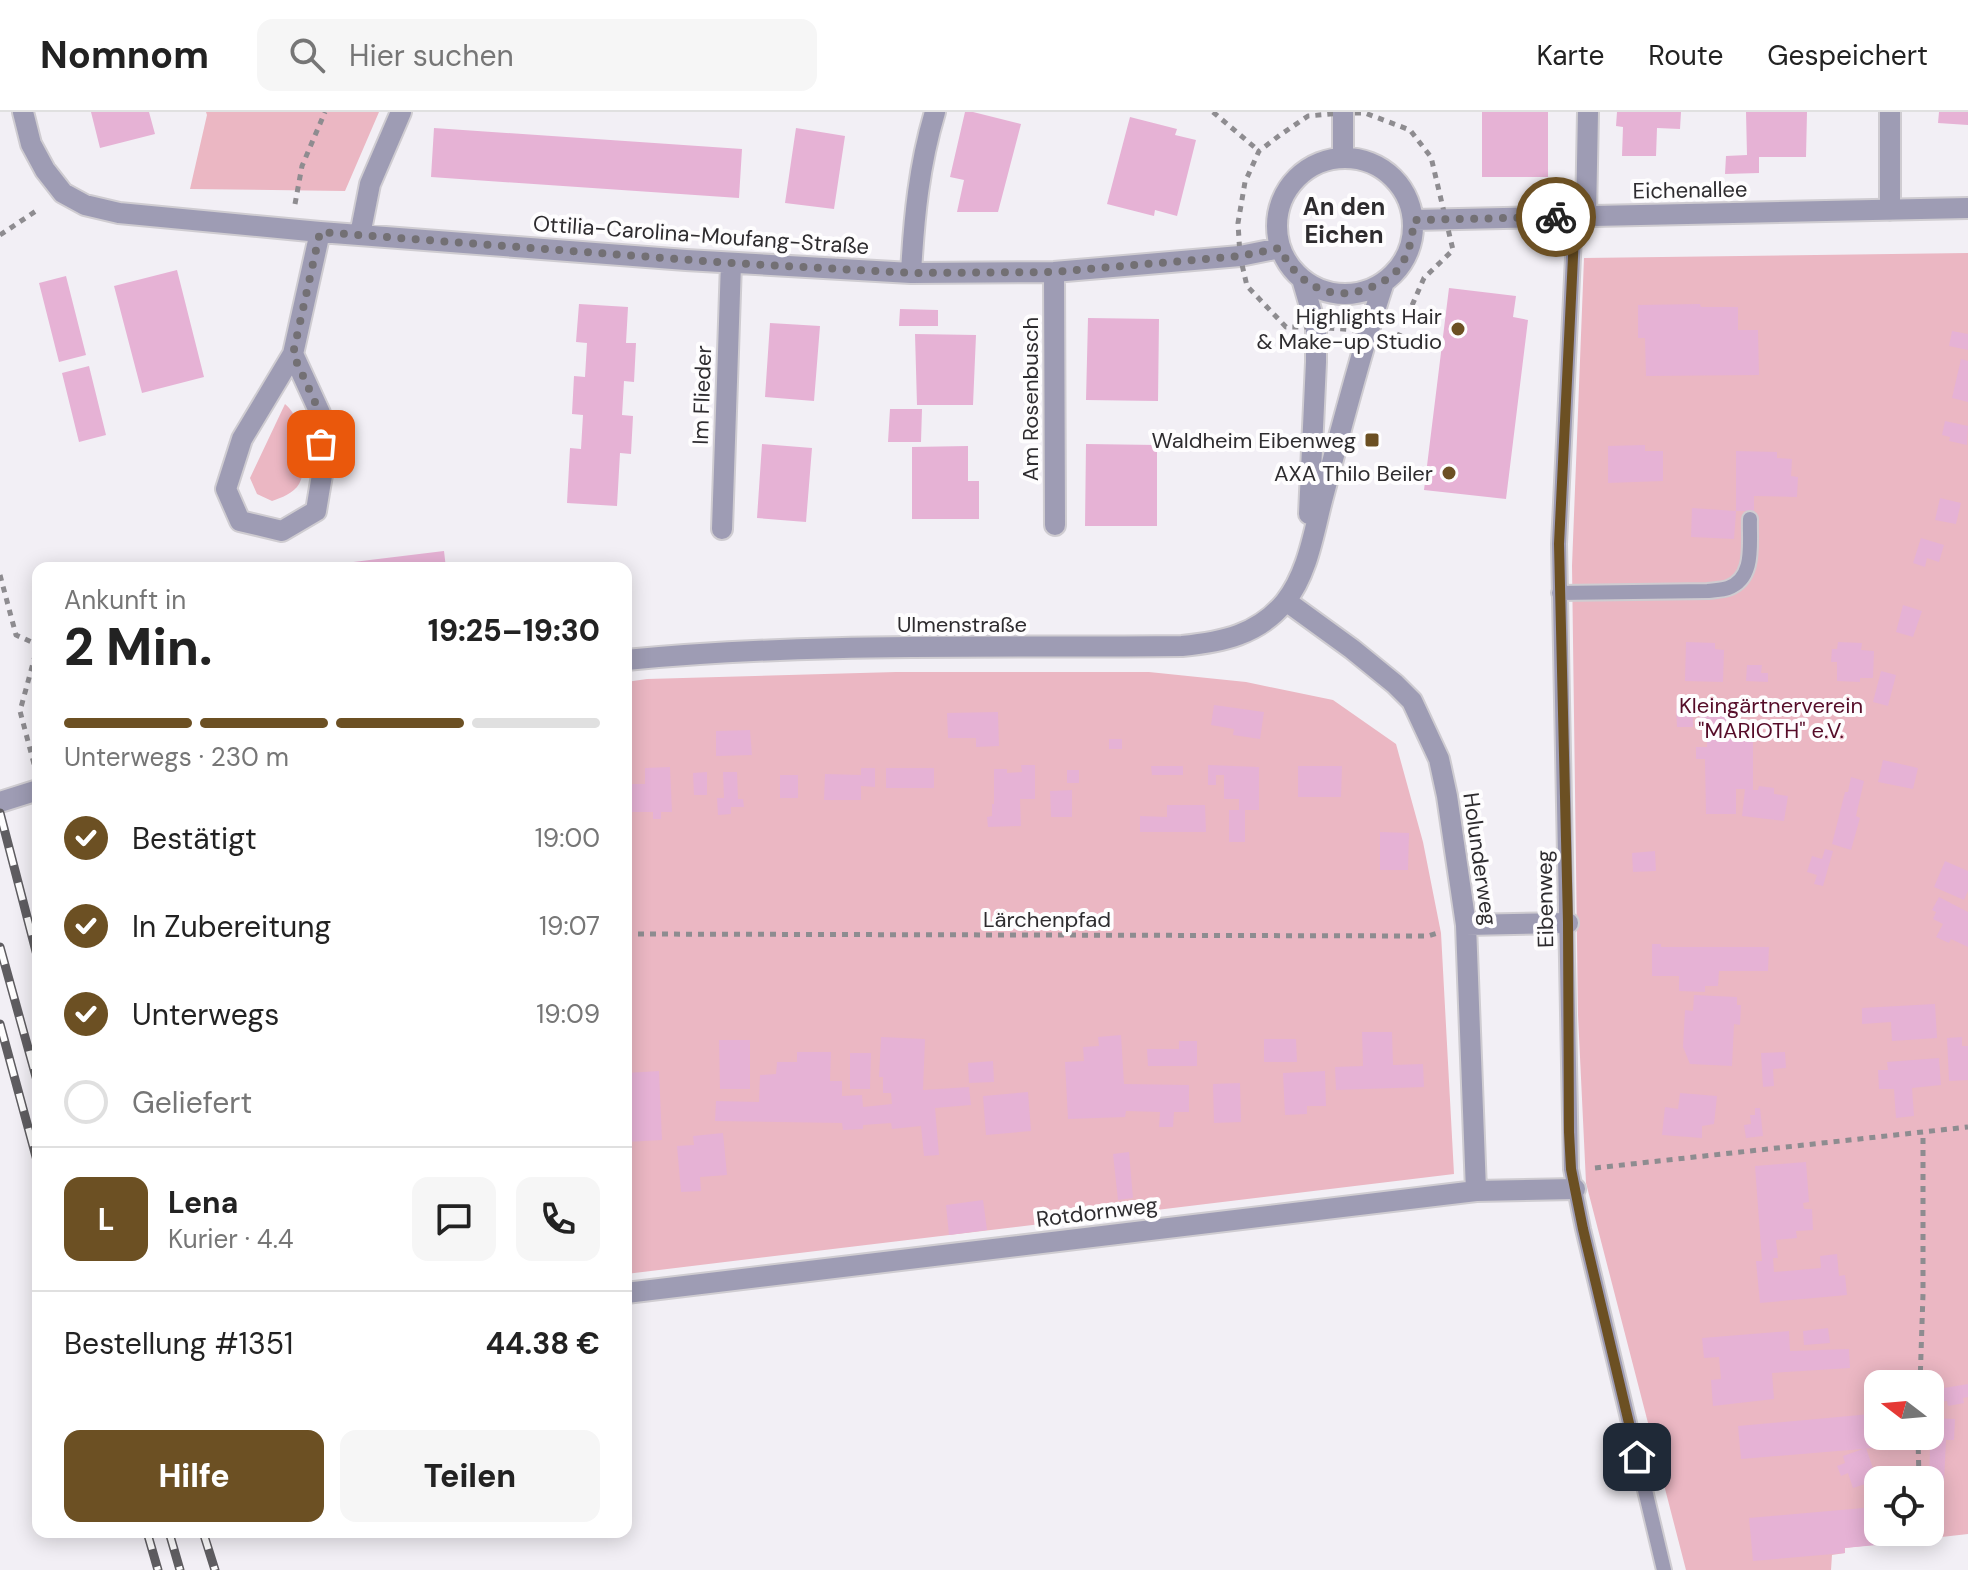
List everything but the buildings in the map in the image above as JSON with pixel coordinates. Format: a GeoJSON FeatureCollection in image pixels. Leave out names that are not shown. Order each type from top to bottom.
{"type":"FeatureCollection","features":[{"type":"Feature","properties":{"kind":"street"},"geometry":{"type":"LineString","coordinates":[[23,112],[31,144],[45,170],[63,193]]}},
{"type":"Feature","properties":{"kind":"street"},"geometry":{"type":"LineString","coordinates":[[360,235],[370,184],[401,112]]}},
{"type":"Feature","properties":{"kind":"street"},"geometry":{"type":"LineString","coordinates":[[911,273],[921,168],[935,112]]}},
{"type":"Feature","properties":{"kind":"street"},"geometry":{"type":"LineString","coordinates":[[1343,112],[1343,157]]}},
{"type":"Feature","properties":{"kind":"street"},"geometry":{"type":"LineString","coordinates":[[1580,216],[1588,112]]}},
{"type":"Feature","properties":{"kind":"street"},"geometry":{"type":"LineString","coordinates":[[1890,112],[1890,210]]}},
{"type":"Feature","properties":{"kind":"street"},"geometry":{"type":"LineString","coordinates":[[1343,157],[1358,158],[1391,174],[1406,193],[1414,220],[1411,246],[1398,269],[1384,282],[1360,293],[1340,294],[1322,290],[1302,279],[1286,261],[1280,248],[1277,218],[1284,194],[1298,175],[1318,163],[1343,157]]}},
{"type":"Feature","properties":{"kind":"street","name":"Ottilia-Carolina-Moufang-Straße"},"geometry":{"type":"LineString","coordinates":[[63,193],[85,205],[119,213],[320,232],[731,263],[911,273],[1054,272],[1240,256],[1280,248]]}},
{"type":"Feature","properties":{"kind":"street","name":"Eichenallee"},"geometry":{"type":"LineString","coordinates":[[1414,220],[1968,208]]}},
{"type":"Feature","properties":{"kind":"street"},"geometry":{"type":"LineString","coordinates":[[293,354],[320,413],[322,475],[316,511],[282,531],[240,521],[226,489],[242,439],[293,354],[320,232]]}},
{"type":"Feature","properties":{"kind":"street","name":"Im Flieder"},"geometry":{"type":"LineString","coordinates":[[722,529],[731,263]]}},
{"type":"Feature","properties":{"kind":"street","name":"Am Rosenbusch"},"geometry":{"type":"LineString","coordinates":[[1054,272],[1055,525]]}},
{"type":"Feature","properties":{"kind":"street"},"geometry":{"type":"LineString","coordinates":[[1302,279],[1316,327],[1304,570]]}},
{"type":"Feature","properties":{"kind":"street"},"geometry":{"type":"LineString","coordinates":[[1286,601],[1304,570],[1384,282]]}},
{"type":"Feature","properties":{"kind":"street","name":"Ulmenstraße"},"geometry":{"type":"LineString","coordinates":[[632,660],[796,649],[1182,646],[1214,643],[1243,634],[1268,618],[1286,601]]}},
{"type":"Feature","properties":{"kind":"street","name":"Holunderweg"},"geometry":{"type":"LineString","coordinates":[[1286,601],[1352,649],[1412,701],[1439,759],[1466,925],[1476,1191]]}},
{"type":"Feature","properties":{"kind":"street"},"geometry":{"type":"LineString","coordinates":[[0,802],[32,792]]}},
{"type":"Feature","properties":{"kind":"street"},"geometry":{"type":"LineString","coordinates":[[1466,925],[1568,923]]}},
{"type":"Feature","properties":{"kind":"street","name":"Rotdornweg"},"geometry":{"type":"LineString","coordinates":[[632,1292],[1573,1179]]}},
{"type":"Feature","properties":{"kind":"lane","name":"Eibenweg"},"geometry":{"type":"LineString","coordinates":[[1580,216],[1561,494],[1559,593],[1568,923],[1569,1132],[1573,1179],[1664,1570]]}},
{"type":"Feature","properties":{"kind":"lane"},"geometry":{"type":"LineString","coordinates":[[1559,593],[1708,591],[1727,588],[1738,582],[1749,564],[1750,519]]}},
{"type":"Feature","properties":{"kind":"path"},"geometry":{"type":"LineString","coordinates":[[289,229],[302,166],[325,112]]}},
{"type":"Feature","properties":{"kind":"path"},"geometry":{"type":"LineString","coordinates":[[1213,112],[1259,151]]}},
{"type":"Feature","properties":{"kind":"path"},"geometry":{"type":"LineString","coordinates":[[1343,112],[1365,113],[1410,130],[1431,157],[1447,219],[1453,250],[1424,278],[1397,340],[1368,331],[1286,327],[1247,286],[1240,256],[1238,223],[1245,182],[1259,151],[1308,116],[1343,112]]}},
{"type":"Feature","properties":{"kind":"path"},"geometry":{"type":"LineString","coordinates":[[0,235],[63,193]]}},
{"type":"Feature","properties":{"kind":"path"},"geometry":{"type":"LineString","coordinates":[[0,575],[16,635],[32,642]]}},
{"type":"Feature","properties":{"kind":"path"},"geometry":{"type":"LineString","coordinates":[[32,667],[20,711],[32,757]]}},
{"type":"Feature","properties":{"kind":"path","name":"Lärchenpfad"},"geometry":{"type":"LineString","coordinates":[[632,934],[1428,936],[1466,925]]}},
{"type":"Feature","properties":{"kind":"path"},"geometry":{"type":"LineString","coordinates":[[1573,1179],[1593,1169],[1968,1127]]}},
{"type":"Feature","properties":{"kind":"path"},"geometry":{"type":"LineString","coordinates":[[1920,1370],[1923,1132]]}},
{"type":"Feature","properties":{"kind":"green space"},"geometry":{"type":"Polygon","coordinates":[[[206,112],[379,112],[345,191],[190,189],[206,112]]]}},
{"type":"Feature","properties":{"kind":"green space","name":"Kleingärtnerverein \"MARIOTH\" e.V."},"geometry":{"type":"Polygon","coordinates":[[[1968,253],[1968,1534],[1944,1537],[1944,1466],[1864,1466],[1864,1546],[1845,1548],[1845,1553],[1832,1555],[1831,1570],[1686,1570],[1586,1183],[1578,1015],[1572,566],[1584,258],[1968,253]]]}},
{"type":"Feature","properties":{"kind":"green space"},"geometry":{"type":"Polygon","coordinates":[[[285,404],[300,430],[304,465],[297,487],[272,501],[257,494],[250,478],[285,404]]]}},
{"type":"Feature","properties":{"kind":"green space"},"geometry":{"type":"Polygon","coordinates":[[[896,672],[1149,672],[1246,682],[1333,700],[1396,744],[1423,842],[1441,933],[1454,1174],[632,1273],[632,681],[896,672]]]}},
{"type":"Feature","properties":{"kind":"railway"},"geometry":{"type":"LineString","coordinates":[[0,813],[32,936]]}},
{"type":"Feature","properties":{"kind":"railway"},"geometry":{"type":"LineString","coordinates":[[0,947],[32,1062]]}},
{"type":"Feature","properties":{"kind":"railway"},"geometry":{"type":"LineString","coordinates":[[0,1024],[32,1142]]}},
{"type":"Feature","properties":{"kind":"railway"},"geometry":{"type":"LineString","coordinates":[[149,1538],[158,1570]]}},
{"type":"Feature","properties":{"kind":"railway"},"geometry":{"type":"LineString","coordinates":[[171,1538],[180,1570]]}},
{"type":"Feature","properties":{"kind":"railway"},"geometry":{"type":"LineString","coordinates":[[205,1538],[215,1570]]}},
{"type":"Feature","properties":{"kind":"way so far"},"geometry":{"type":"LineString","coordinates":[[321,444],[320,413],[293,354],[320,232],[731,263],[911,273],[1054,272],[1240,256],[1280,248],[1286,261],[1302,279],[1322,290],[1340,294],[1360,293],[1384,282],[1398,269],[1411,246],[1414,220],[1556,217]]}},
{"type":"Feature","properties":{"kind":"place","name":"Highlights Hair & Make-up Studio"},"geometry":{"type":"Point","coordinates":[1458,329]}},
{"type":"Feature","properties":{"kind":"place","name":"Waldheim Eibenweg"},"geometry":{"type":"Point","coordinates":[1372,440]}},
{"type":"Feature","properties":{"kind":"place","name":"AXA Thilo Beiler"},"geometry":{"type":"Point","coordinates":[1449,473]}},
{"type":"Feature","properties":{"kind":"district","name":"An den Eichen"},"geometry":{"type":"Point","coordinates":[1344,220]}},
{"type":"Feature","properties":{"kind":"route"},"geometry":{"type":"LineString","coordinates":[[1556,217],[1575,216],[1559,544],[1571,1169],[1637,1457]]}}]}
